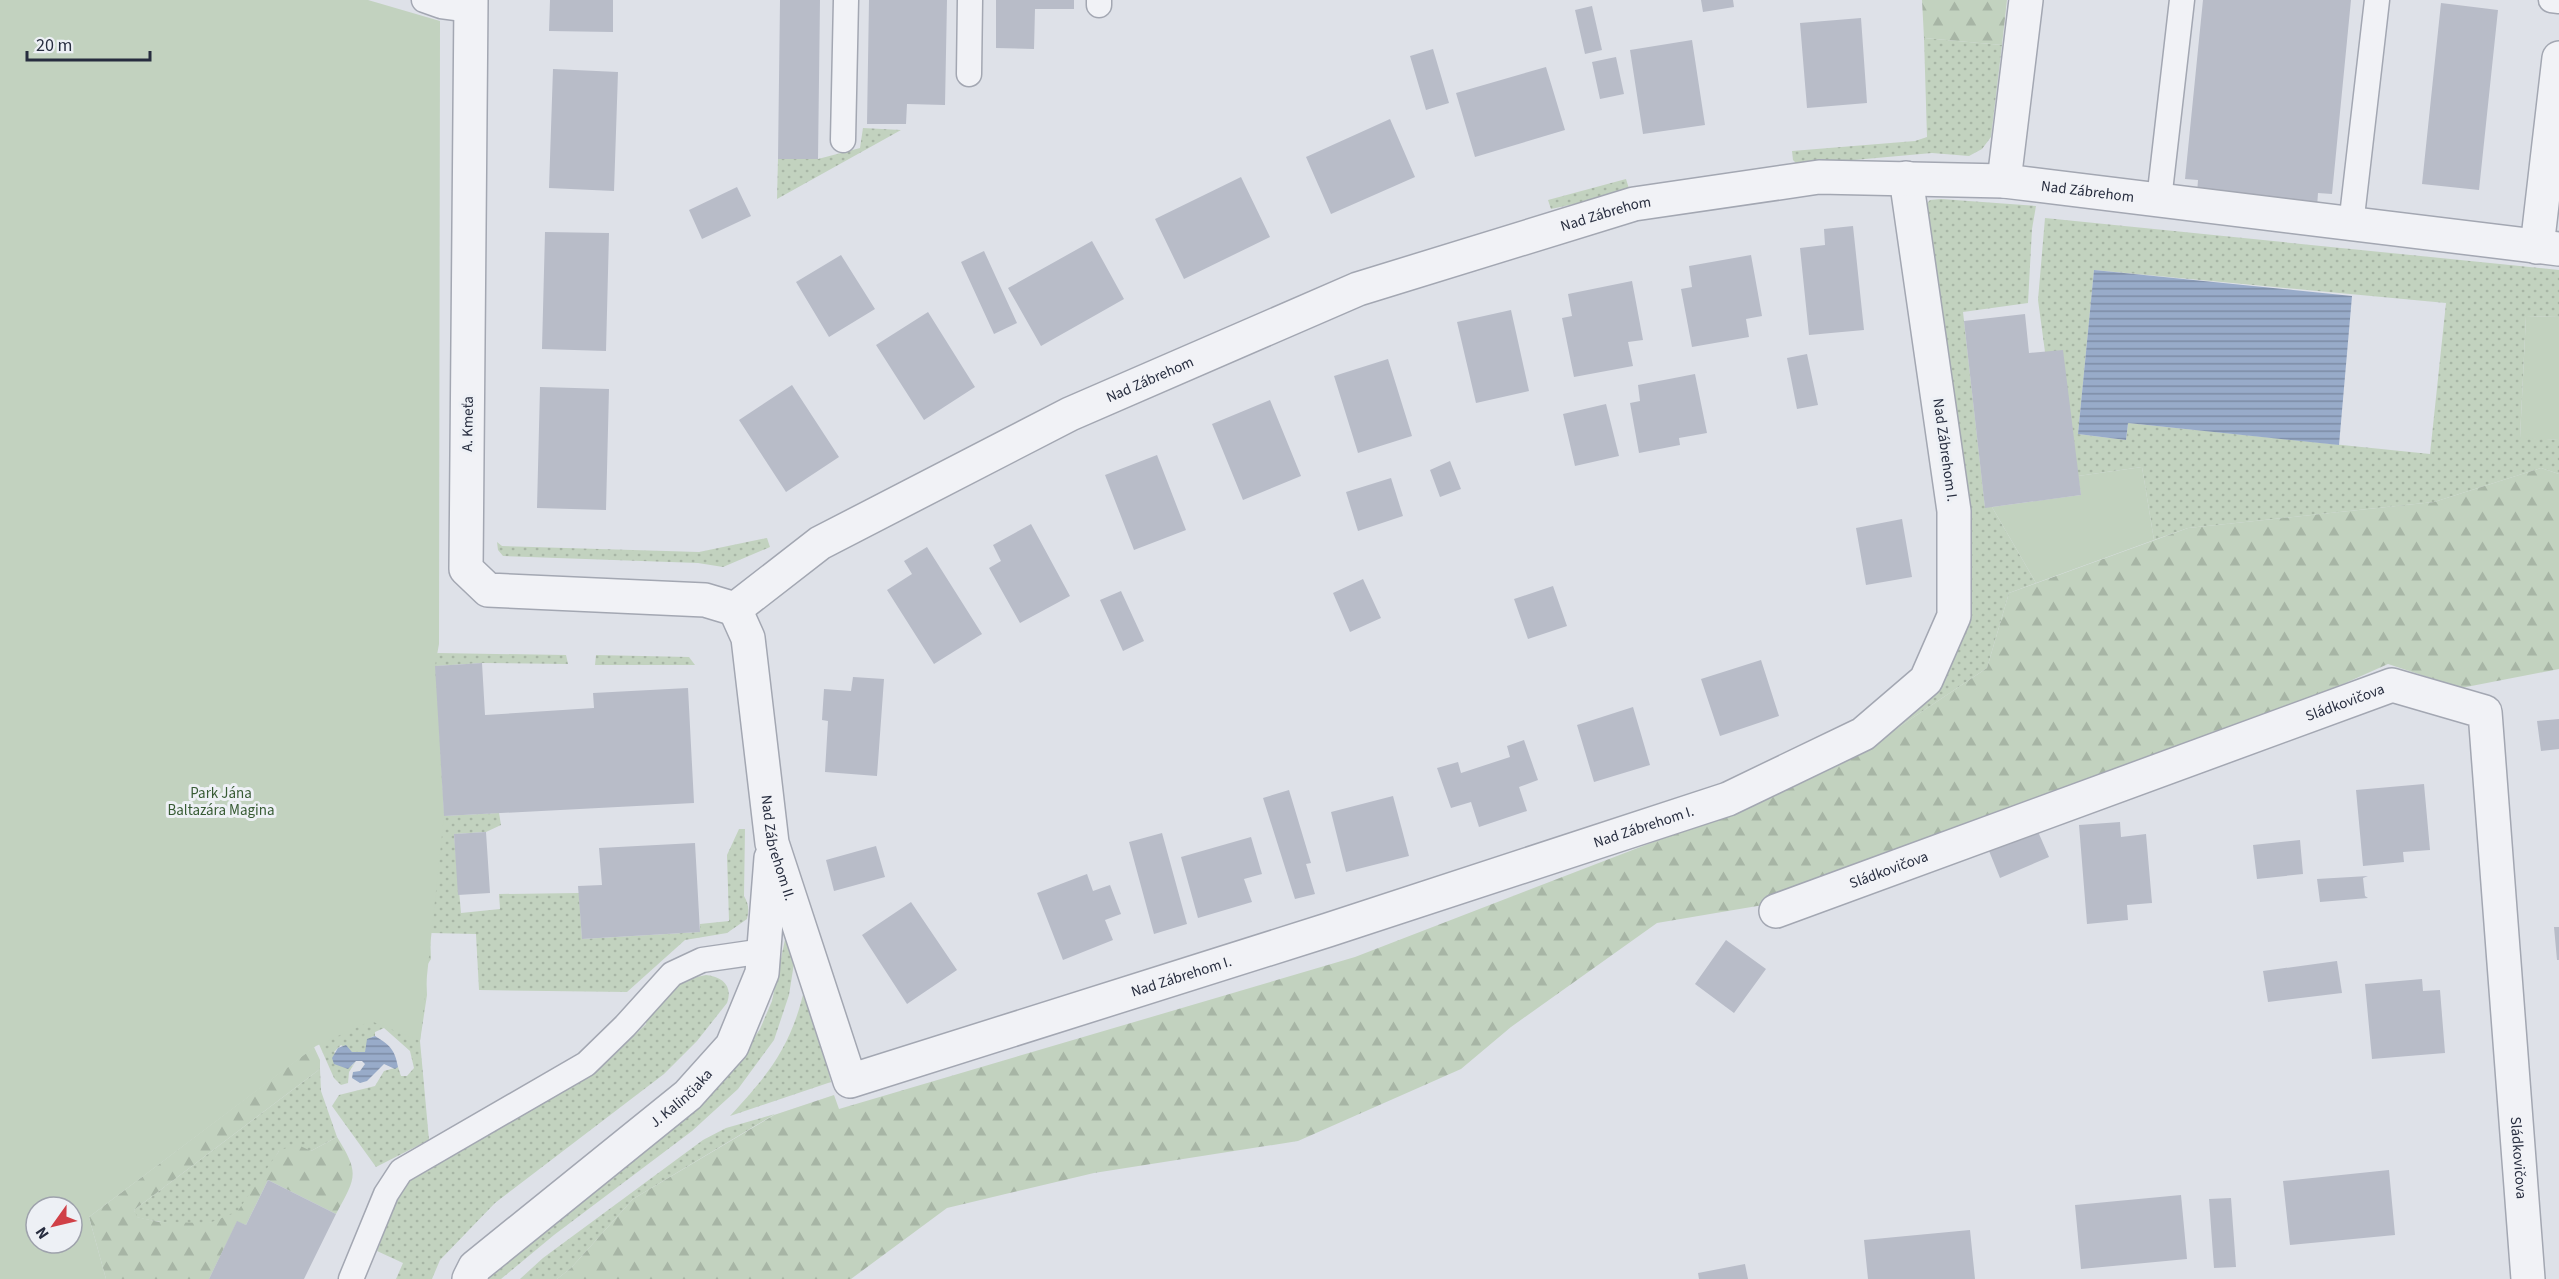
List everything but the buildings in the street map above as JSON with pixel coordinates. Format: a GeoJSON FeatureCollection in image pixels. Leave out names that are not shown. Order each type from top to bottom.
{"type":"FeatureCollection","features":[{"type":"Feature","properties":{"kind":"street"},"geometry":{"type":"LineString","coordinates":[[2004,181],[2026,0]]}},
{"type":"Feature","properties":{"kind":"street","name":"A. Kmeťa"},"geometry":{"type":"LineString","coordinates":[[471,5],[466,569],[488,590],[705,600],[735,609]]}},
{"type":"Feature","properties":{"kind":"street"},"geometry":{"type":"LineString","coordinates":[[2548,248],[2559,58]]}},
{"type":"Feature","properties":{"kind":"street","name":"Nad Zábrehom"},"geometry":{"type":"LineString","coordinates":[[735,609],[820,543],[1070,414],[1358,289],[1634,204],[1819,177],[2004,181],[2548,248]]}},
{"type":"Feature","properties":{"kind":"street","name":"Nad Zábrehom I."},"geometry":{"type":"LineString","coordinates":[[850,1081],[1328,930],[1728,799],[1863,734],[1872,727],[1926,680],[1954,616],[1954,511],[1906,178]]}},
{"type":"Feature","properties":{"kind":"street","name":"Nad Zábrehom II."},"geometry":{"type":"LineString","coordinates":[[735,609],[748,638],[772,843],[850,1081]]}},
{"type":"Feature","properties":{"kind":"street","name":"Sládkovičova"},"geometry":{"type":"LineString","coordinates":[[1776,911],[2391,685],[2485,712],[2528,1279]]}},
{"type":"Feature","properties":{"kind":"street","name":"J. Kalinčiaka"},"geometry":{"type":"LineString","coordinates":[[469,1279],[475,1267],[688,1095],[732,1046],[762,973],[772,843]]}},
{"type":"Feature","properties":{"kind":"lane"},"geometry":{"type":"LineString","coordinates":[[424,0],[441,6],[471,5]]}},
{"type":"Feature","properties":{"kind":"lane"},"geometry":{"type":"LineString","coordinates":[[843,140],[846,0]]}},
{"type":"Feature","properties":{"kind":"lane"},"geometry":{"type":"LineString","coordinates":[[969,74],[970,0]]}},
{"type":"Feature","properties":{"kind":"lane"},"geometry":{"type":"LineString","coordinates":[[2159,200],[2182,0]]}},
{"type":"Feature","properties":{"kind":"lane"},"geometry":{"type":"LineString","coordinates":[[2351,225],[2377,0]]}},
{"type":"Feature","properties":{"kind":"lane"},"geometry":{"type":"LineString","coordinates":[[2551,0],[2559,1]]}},
{"type":"Feature","properties":{"kind":"lane"},"geometry":{"type":"LineString","coordinates":[[351,1279],[386,1194],[401,1171],[586,1064],[626,1026],[672,974],[702,960],[744,952],[764,951]]}},
{"type":"Feature","properties":{"kind":"green space","name":"Park Jána Baltazára Magina"},"geometry":{"type":"Polygon","coordinates":[[[0,0],[368,0],[440,21],[439,644],[435,666],[444,816],[420,1041],[371,1021],[316,1046],[89,1217],[106,1279],[0,1279],[0,0]]]}},
{"type":"Feature","properties":{"kind":"green space"},"geometry":{"type":"Polygon","coordinates":[[[1922,0],[2007,0],[2002,45],[1924,38],[1922,0]]]}},
{"type":"Feature","properties":{"kind":"green space"},"geometry":{"type":"Polygon","coordinates":[[[1924,38],[2002,45],[1991,137],[1982,149],[1969,156],[1932,153],[1798,165],[1793,160],[1792,151],[1915,141],[1927,137],[1924,38]]]}},
{"type":"Feature","properties":{"kind":"green space"},"geometry":{"type":"Polygon","coordinates":[[[863,128],[901,130],[777,199],[778,159],[818,159],[860,148],[863,128]]]}},
{"type":"Feature","properties":{"kind":"green space"},"geometry":{"type":"Polygon","coordinates":[[[1626,179],[1630,192],[1551,209],[1548,200],[1626,179]]]}},
{"type":"Feature","properties":{"kind":"green space"},"geometry":{"type":"Polygon","coordinates":[[[1930,200],[2036,206],[2032,229],[2028,303],[1963,312],[1985,507],[1992,507],[2036,583],[2009,593],[1987,668],[1896,729],[1839,760],[1961,622],[1971,571],[1966,504],[1922,209],[1930,200]]]}},
{"type":"Feature","properties":{"kind":"green space"},"geometry":{"type":"Polygon","coordinates":[[[2045,218],[2559,270],[2559,317],[2526,316],[2520,437],[2559,440],[2559,474],[2541,468],[2434,502],[2188,528],[2154,540],[2142,467],[2078,476],[2045,352],[2038,300],[2045,218]],[[2094,270],[2078,434],[2126,440],[2128,423],[2430,454],[2446,303],[2094,270]]]}},
{"type":"Feature","properties":{"kind":"green space"},"geometry":{"type":"Polygon","coordinates":[[[2526,316],[2559,317],[2559,440],[2520,438],[2526,316]]]}},
{"type":"Feature","properties":{"kind":"green space"},"geometry":{"type":"Polygon","coordinates":[[[2142,467],[2154,540],[2036,583],[1992,507],[2081,495],[2078,476],[2142,467]]]}},
{"type":"Feature","properties":{"kind":"green space"},"geometry":{"type":"Polygon","coordinates":[[[2541,468],[2559,474],[2559,669],[2461,688],[2388,664],[2170,761],[1769,904],[1657,923],[1511,1027],[1461,1069],[1298,1141],[1094,1173],[947,1208],[851,1279],[557,1279],[571,1268],[633,1199],[774,1115],[834,1095],[839,1109],[1355,957],[1783,792],[1896,729],[1987,668],[2009,593],[2188,528],[2434,502],[2541,468]]]}},
{"type":"Feature","properties":{"kind":"green space"},"geometry":{"type":"Polygon","coordinates":[[[767,538],[770,547],[723,567],[698,563],[503,556],[498,550],[497,542],[502,546],[699,552],[767,538]]]}},
{"type":"Feature","properties":{"kind":"green space"},"geometry":{"type":"Polygon","coordinates":[[[438,653],[566,655],[568,664],[482,663],[436,666],[444,816],[499,813],[501,825],[486,832],[454,834],[461,913],[500,909],[499,894],[579,893],[582,939],[700,932],[700,924],[729,921],[727,855],[739,829],[745,829],[744,896],[748,912],[747,919],[727,933],[685,940],[627,992],[479,990],[476,934],[430,933],[431,959],[426,967],[427,995],[420,1041],[429,1140],[376,1167],[332,1106],[339,1095],[375,1086],[384,1071],[398,1067],[401,1076],[407,1076],[414,1068],[410,1051],[384,1028],[375,1032],[375,1036],[371,1037],[365,1052],[352,1052],[341,1045],[334,1052],[352,1066],[356,1061],[349,1072],[348,1083],[341,1085],[334,1078],[314,1033],[385,668],[438,653]]]}},
{"type":"Feature","properties":{"kind":"green space"},"geometry":{"type":"Polygon","coordinates":[[[596,655],[689,657],[695,665],[595,665],[596,655]]]}},
{"type":"Feature","properties":{"kind":"green space"},"geometry":{"type":"Polygon","coordinates":[[[787,930],[795,957],[789,995],[774,1040],[738,1089],[692,1131],[554,1235],[501,1279],[486,1279],[699,1106],[730,1073],[760,1029],[772,1001],[787,930]]]}},
{"type":"Feature","properties":{"kind":"green space"},"geometry":{"type":"Polygon","coordinates":[[[706,975],[725,983],[729,992],[727,1003],[697,1041],[664,1074],[495,1203],[440,1260],[432,1279],[396,1279],[403,1263],[377,1251],[404,1181],[600,1068],[646,1024],[646,1013],[660,1000],[688,980],[706,975]]]}},
{"type":"Feature","properties":{"kind":"green space"},"geometry":{"type":"Polygon","coordinates":[[[806,982],[831,1082],[730,1116],[758,1085],[779,1055],[795,1022],[806,982]]]}},
{"type":"Feature","properties":{"kind":"green space"},"geometry":{"type":"Polygon","coordinates":[[[314,1047],[320,1060],[320,1069],[134,1210],[137,1217],[159,1222],[209,1223],[237,1212],[279,1151],[296,1144],[311,1151],[337,1137],[349,1159],[353,1176],[348,1192],[336,1214],[268,1180],[246,1225],[237,1222],[209,1279],[106,1279],[89,1217],[314,1047]]]}},
{"type":"Feature","properties":{"kind":"green space"},"geometry":{"type":"Polygon","coordinates":[[[320,1069],[321,1091],[337,1137],[311,1151],[279,1151],[248,1202],[237,1213],[226,1219],[201,1224],[174,1224],[136,1217],[134,1210],[320,1069]]]}},
{"type":"Feature","properties":{"kind":"green space"},"geometry":{"type":"Polygon","coordinates":[[[775,1114],[633,1199],[571,1268],[557,1279],[520,1279],[543,1258],[703,1140],[726,1128],[775,1114]]]}},
{"type":"Feature","properties":{"kind":"water"},"geometry":{"type":"Polygon","coordinates":[[[2094,270],[2352,296],[2339,445],[2128,423],[2126,440],[2078,434],[2094,270]]]}},
{"type":"Feature","properties":{"kind":"water"},"geometry":{"type":"Polygon","coordinates":[[[375,1036],[391,1048],[398,1067],[395,1069],[384,1064],[367,1081],[360,1083],[352,1078],[353,1072],[360,1071],[365,1064],[362,1061],[356,1061],[348,1069],[334,1064],[332,1058],[338,1048],[346,1045],[352,1052],[365,1052],[367,1039],[375,1036]]]}}]}
